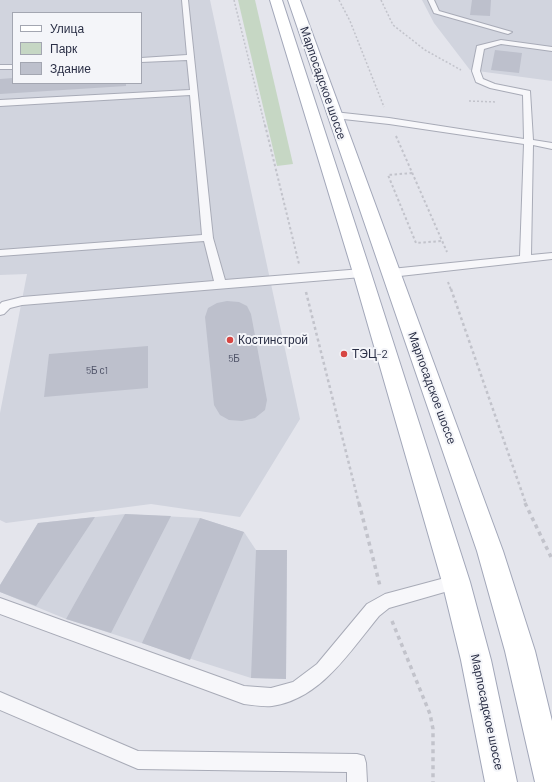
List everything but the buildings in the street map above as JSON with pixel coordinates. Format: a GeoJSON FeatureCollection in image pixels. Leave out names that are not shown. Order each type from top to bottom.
{"type":"FeatureCollection","features":[{"type":"Feature","properties":{"kind":"main road","name":"Марпосадское шоссе"},"geometry":{"type":"LineString","coordinates":[[276,0],[362,274],[456,582],[476,660],[501,782]]}},
{"type":"Feature","properties":{"kind":"main road","name":"Марпосадское шоссе"},"geometry":{"type":"LineString","coordinates":[[294,0],[490,551],[520,651],[551,782]]}},
{"type":"Feature","properties":{"kind":"lane"},"geometry":{"type":"LineString","coordinates":[[185,0],[208,238],[220,284]]}},
{"type":"Feature","properties":{"kind":"lane"},"geometry":{"type":"LineString","coordinates":[[431,0],[436,12],[508,32]]}},
{"type":"Feature","properties":{"kind":"lane"},"geometry":{"type":"LineString","coordinates":[[524,259],[529,142],[527,94],[493,86],[479,80],[476,71],[480,48],[500,42],[552,49]]}},
{"type":"Feature","properties":{"kind":"lane"},"geometry":{"type":"LineString","coordinates":[[142,60],[191,57]]}},
{"type":"Feature","properties":{"kind":"lane"},"geometry":{"type":"LineString","coordinates":[[0,67],[12,67]]}},
{"type":"Feature","properties":{"kind":"lane"},"geometry":{"type":"LineString","coordinates":[[0,103],[195,92]]}},
{"type":"Feature","properties":{"kind":"lane"},"geometry":{"type":"LineString","coordinates":[[334,115],[389,121],[552,146]]}},
{"type":"Feature","properties":{"kind":"lane"},"geometry":{"type":"LineString","coordinates":[[0,254],[208,238]]}},
{"type":"Feature","properties":{"kind":"lane"},"geometry":{"type":"LineString","coordinates":[[391,272],[552,256]]}},
{"type":"Feature","properties":{"kind":"lane"},"geometry":{"type":"LineString","coordinates":[[0,311],[6,306],[22,301],[220,284],[362,274]]}},
{"type":"Feature","properties":{"kind":"lane"},"geometry":{"type":"LineString","coordinates":[[0,606],[244,695],[271,697],[297,690],[323,670],[373,610],[386,602],[456,582]]}},
{"type":"Feature","properties":{"kind":"lane"},"geometry":{"type":"LineString","coordinates":[[0,701],[138,760],[357,763],[357,782]]}},
{"type":"Feature","properties":{"kind":"path"},"geometry":{"type":"LineString","coordinates":[[234,0],[299,264]]}},
{"type":"Feature","properties":{"kind":"path"},"geometry":{"type":"LineString","coordinates":[[339,0],[350,20],[384,108]]}},
{"type":"Feature","properties":{"kind":"path"},"geometry":{"type":"LineString","coordinates":[[381,0],[393,25],[426,50],[479,80]]}},
{"type":"Feature","properties":{"kind":"path"},"geometry":{"type":"LineString","coordinates":[[393,130],[448,254]]}},
{"type":"Feature","properties":{"kind":"path"},"geometry":{"type":"LineString","coordinates":[[412,173],[388,175],[416,243],[442,241]]}},
{"type":"Feature","properties":{"kind":"path"},"geometry":{"type":"LineString","coordinates":[[446,274],[527,508],[552,559]]}},
{"type":"Feature","properties":{"kind":"path"},"geometry":{"type":"LineString","coordinates":[[306,290],[379,581]]}},
{"type":"Feature","properties":{"kind":"path"},"geometry":{"type":"LineString","coordinates":[[390,617],[430,714],[433,729],[433,782]]}},
{"type":"Feature","properties":{"kind":"shaded area"},"geometry":{"type":"Polygon","coordinates":[[[0,0],[210,0],[300,419],[240,517],[151,504],[6,523],[0,520],[0,413],[27,274],[0,275],[0,0]]]}},
{"type":"Feature","properties":{"kind":"shaded area"},"geometry":{"type":"Polygon","coordinates":[[[422,0],[552,0],[552,81],[470,70],[434,23],[422,0]]]}},
{"type":"Feature","properties":{"kind":"shaded area"},"geometry":{"type":"Polygon","coordinates":[[[125,514],[200,518],[244,532],[256,550],[287,550],[286,679],[251,678],[66,619],[0,592],[0,585],[38,523],[125,514]]]}},
{"type":"Feature","properties":{"kind":"green space"},"geometry":{"type":"Polygon","coordinates":[[[238,0],[255,0],[293,164],[277,166],[238,0]]]}},
{"type":"Feature","properties":{"kind":"place","name":"Костинстрой"},"geometry":{"type":"Point","coordinates":[230,340]}},
{"type":"Feature","properties":{"kind":"place","name":"ТЭЦ-2"},"geometry":{"type":"Point","coordinates":[344,354]}}]}
